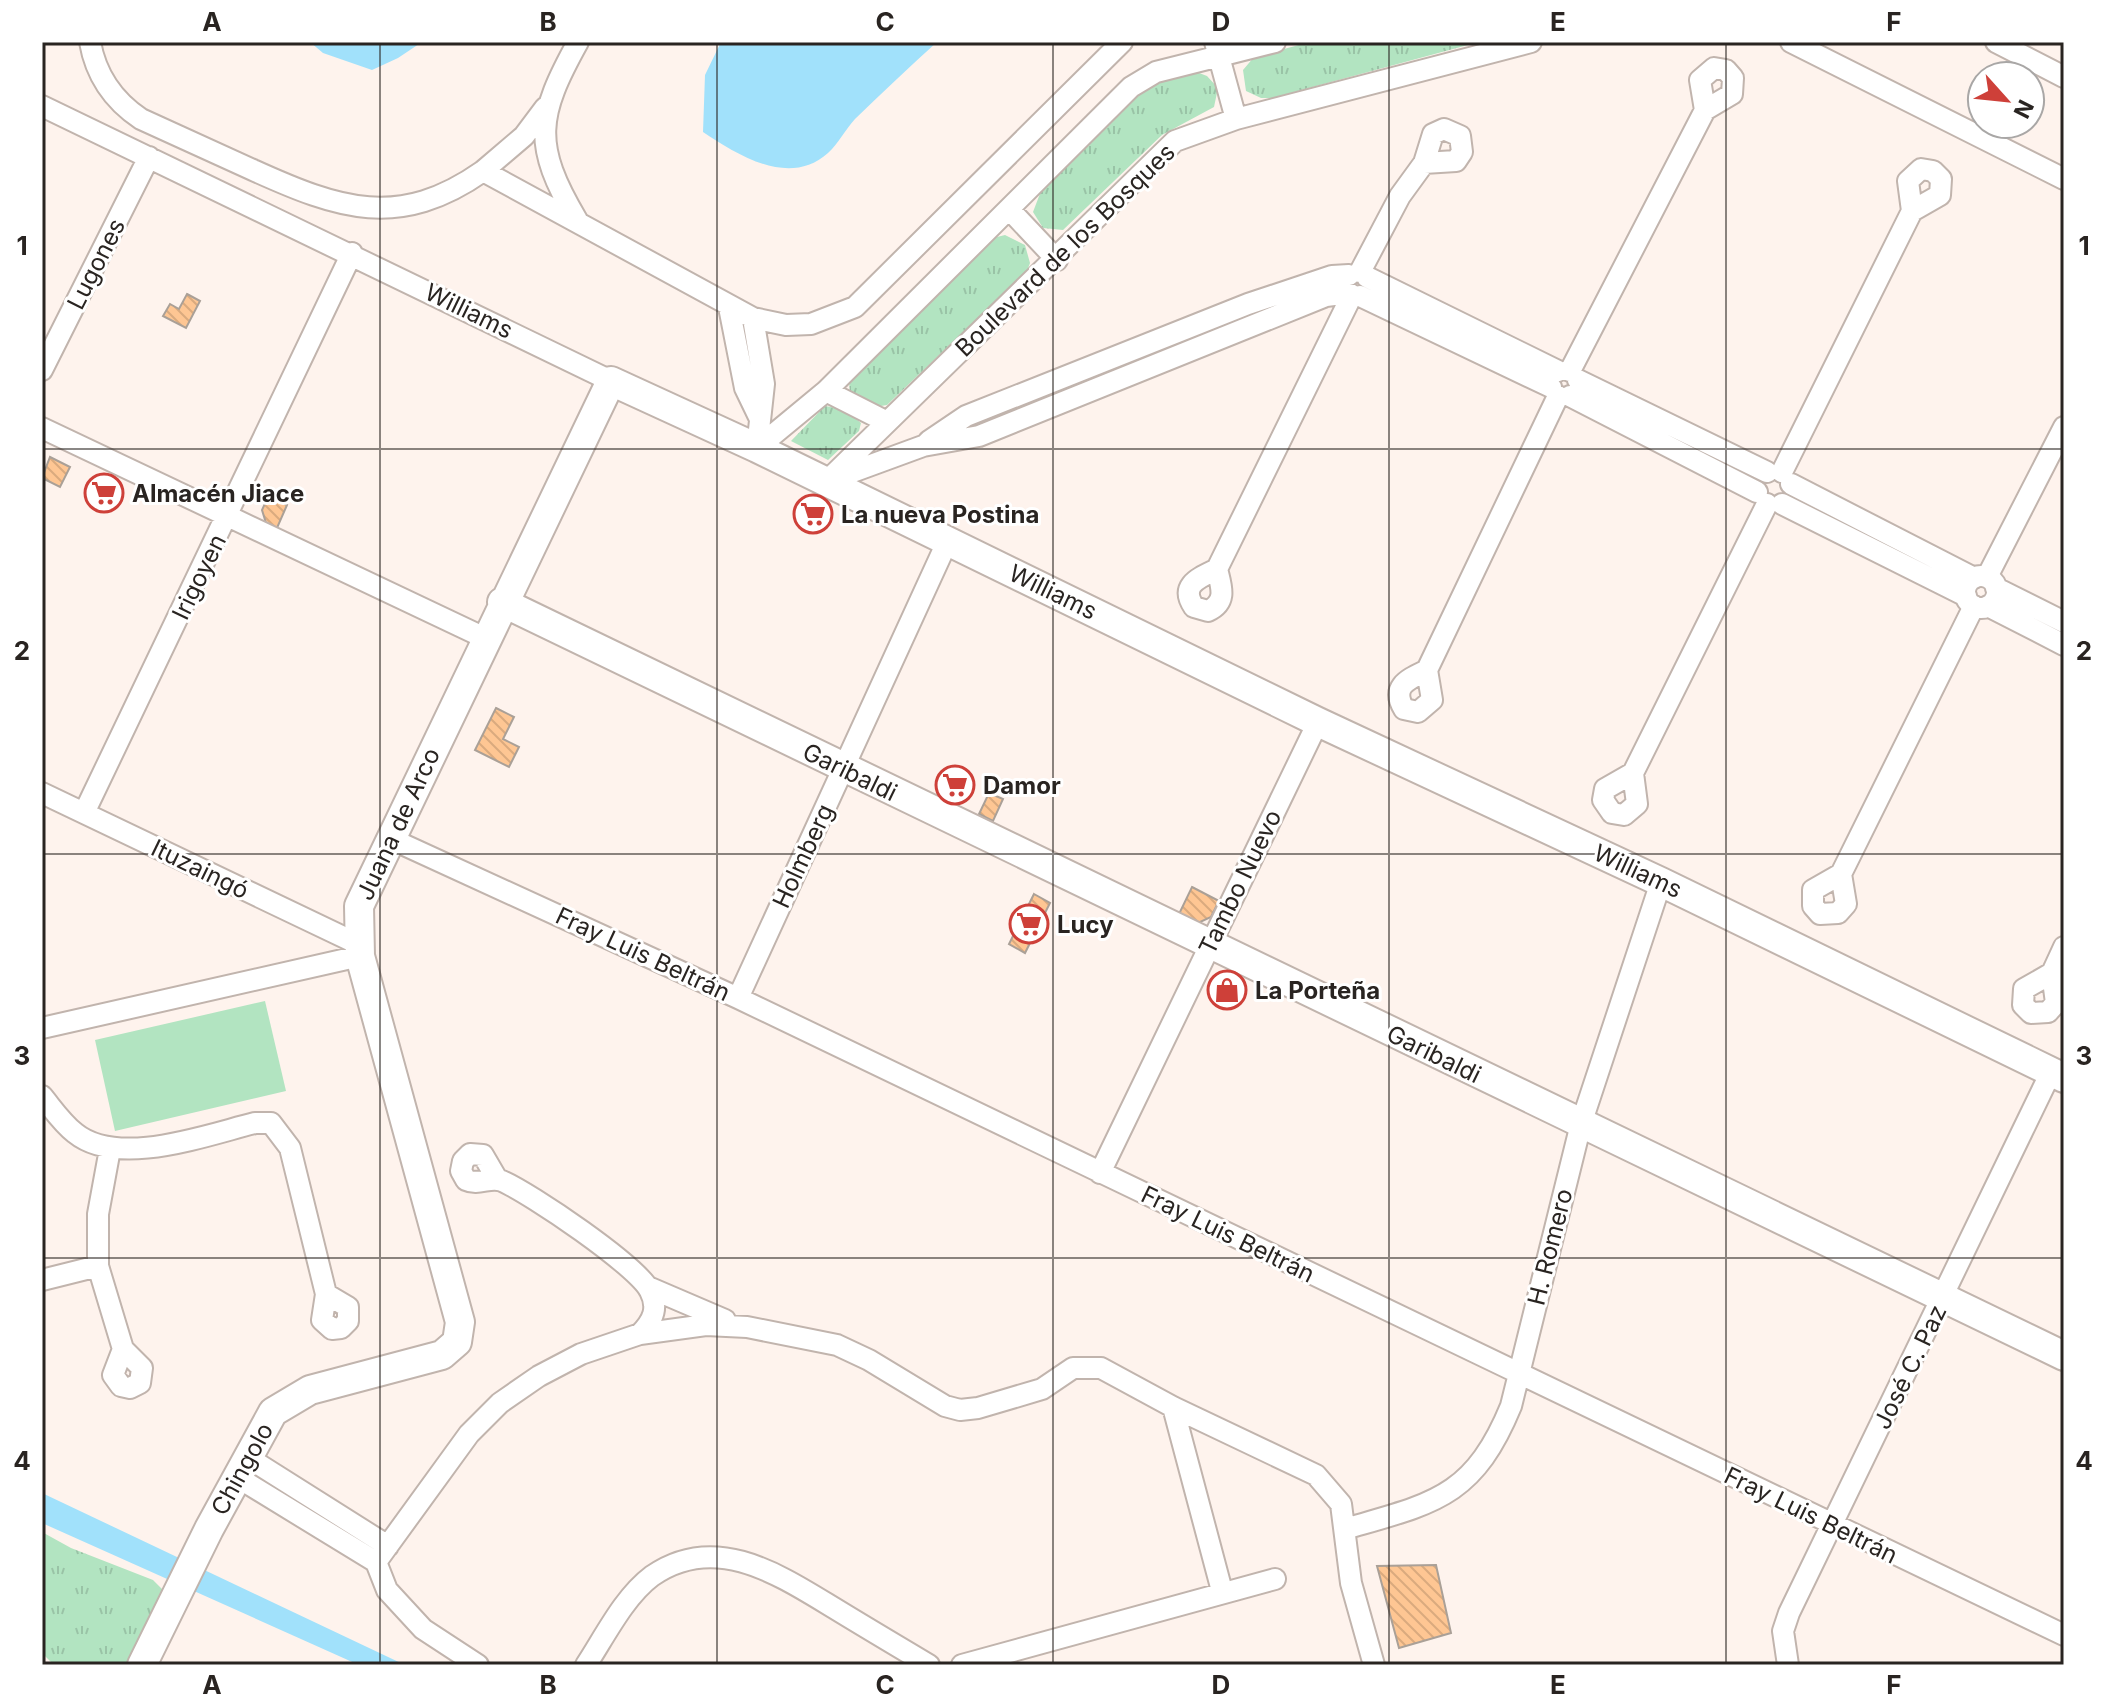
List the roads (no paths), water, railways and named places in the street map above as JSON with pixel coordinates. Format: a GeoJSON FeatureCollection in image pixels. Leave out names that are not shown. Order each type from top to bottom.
{"type":"FeatureCollection","features":[{"type":"Feature","properties":{"kind":"street"},"geometry":{"type":"LineString","coordinates":[[90,42],[102,80],[121,105],[141,119],[328,202],[393,207],[452,192],[483,171],[524,136],[545,108],[578,42]]}},
{"type":"Feature","properties":{"kind":"street"},"geometry":{"type":"LineString","coordinates":[[483,171],[577,220],[729,307],[753,318],[786,325],[811,324],[855,307],[1122,42]]}},
{"type":"Feature","properties":{"kind":"street"},"geometry":{"type":"LineString","coordinates":[[757,448],[826,391],[1131,87],[1156,72],[1217,49],[1275,42]]}},
{"type":"Feature","properties":{"kind":"street","name":"Boulevard de los Bosques"},"geometry":{"type":"LineString","coordinates":[[826,482],[1057,260],[1175,141],[1236,119],[1531,42]]}},
{"type":"Feature","properties":{"kind":"street"},"geometry":{"type":"LineString","coordinates":[[1791,42],[2064,179]]}},
{"type":"Feature","properties":{"kind":"street"},"geometry":{"type":"LineString","coordinates":[[1996,42],[2064,77]]}},
{"type":"Feature","properties":{"kind":"street"},"geometry":{"type":"LineString","coordinates":[[1217,49],[1236,119]]}},
{"type":"Feature","properties":{"kind":"street","name":"Williams"},"geometry":{"type":"LineString","coordinates":[[42,106],[948,540],[1318,722],[1661,882],[2058,1075]]}},
{"type":"Feature","properties":{"kind":"street"},"geometry":{"type":"LineString","coordinates":[[545,108],[549,158],[562,194],[577,220]]}},
{"type":"Feature","properties":{"kind":"street"},"geometry":{"type":"LineString","coordinates":[[1427,670],[1564,383],[1705,110]]}},
{"type":"Feature","properties":{"kind":"street","name":"Lugones"},"geometry":{"type":"LineString","coordinates":[[42,370],[149,157]]}},
{"type":"Feature","properties":{"kind":"street"},"geometry":{"type":"LineString","coordinates":[[1217,569],[1400,196],[1424,163]]}},
{"type":"Feature","properties":{"kind":"street"},"geometry":{"type":"LineString","coordinates":[[1009,209],[1057,260]]}},
{"type":"Feature","properties":{"kind":"street"},"geometry":{"type":"LineString","coordinates":[[1780,476],[1912,211]]}},
{"type":"Feature","properties":{"kind":"street","name":"Irigoyen"},"geometry":{"type":"LineString","coordinates":[[84,813],[352,253]]}},
{"type":"Feature","properties":{"kind":"street"},"geometry":{"type":"LineString","coordinates":[[826,482],[923,446],[979,436],[1356,285],[1564,383],[1780,476],[1981,592],[2064,645]]}},
{"type":"Feature","properties":{"kind":"street"},"geometry":{"type":"LineString","coordinates":[[729,307],[745,388],[759,417]]}},
{"type":"Feature","properties":{"kind":"street"},"geometry":{"type":"LineString","coordinates":[[753,318],[764,384],[757,448]]}},
{"type":"Feature","properties":{"kind":"street","name":"Juana de Arco"},"geometry":{"type":"LineString","coordinates":[[287,1401],[310,1390],[442,1355],[457,1342],[460,1322],[359,950],[359,906],[502,602],[611,381]]}},
{"type":"Feature","properties":{"kind":"street"},"geometry":{"type":"LineString","coordinates":[[1564,383],[1769,500],[1981,592],[2064,622]]}},
{"type":"Feature","properties":{"kind":"street"},"geometry":{"type":"LineString","coordinates":[[826,391],[887,422]]}},
{"type":"Feature","properties":{"kind":"street"},"geometry":{"type":"LineString","coordinates":[[1841,874],[2064,427]]}},
{"type":"Feature","properties":{"kind":"street"},"geometry":{"type":"LineString","coordinates":[[42,428],[485,638]]}},
{"type":"Feature","properties":{"kind":"street"},"geometry":{"type":"LineString","coordinates":[[1769,500],[1758,480],[1780,476]]}},
{"type":"Feature","properties":{"kind":"street"},"geometry":{"type":"LineString","coordinates":[[1769,500],[1790,496],[1780,476]]}},
{"type":"Feature","properties":{"kind":"street"},"geometry":{"type":"LineString","coordinates":[[1633,773],[1769,500]]}},
{"type":"Feature","properties":{"kind":"street","name":"Holmberg"},"geometry":{"type":"LineString","coordinates":[[738,998],[948,540]]}},
{"type":"Feature","properties":{"kind":"street","name":"Garibaldi"},"geometry":{"type":"LineString","coordinates":[[502,602],[1209,946],[2064,1356]]}},
{"type":"Feature","properties":{"kind":"street","name":"Tambo Nuevo"},"geometry":{"type":"LineString","coordinates":[[1100,1173],[1318,722]]}},
{"type":"Feature","properties":{"kind":"street","name":"Ituzaingó"},"geometry":{"type":"LineString","coordinates":[[42,793],[359,950]]}},
{"type":"Feature","properties":{"kind":"street","name":"Fray Luis Beltrán"},"geometry":{"type":"LineString","coordinates":[[389,838],[738,998],[2064,1635]]}},
{"type":"Feature","properties":{"kind":"street","name":"H. Romero"},"geometry":{"type":"LineString","coordinates":[[1345,1529],[1430,1504],[1456,1488],[1488,1454],[1500,1432],[1518,1374],[1581,1124],[1661,882]]}},
{"type":"Feature","properties":{"kind":"street"},"geometry":{"type":"LineString","coordinates":[[2052,973],[2064,947]]}},
{"type":"Feature","properties":{"kind":"street"},"geometry":{"type":"LineString","coordinates":[[42,1028],[359,950]]}},
{"type":"Feature","properties":{"kind":"street","name":"José C. Paz"},"geometry":{"type":"LineString","coordinates":[[1788,1665],[1783,1631],[1831,1525],[2058,1075]]}},
{"type":"Feature","properties":{"kind":"street"},"geometry":{"type":"LineString","coordinates":[[42,1096],[76,1134],[110,1149],[153,1146],[255,1123],[271,1123],[290,1148],[326,1294]]}},
{"type":"Feature","properties":{"kind":"street"},"geometry":{"type":"LineString","coordinates":[[110,1149],[98,1214],[98,1266],[123,1349]]}},
{"type":"Feature","properties":{"kind":"street"},"geometry":{"type":"LineString","coordinates":[[497,1179],[533,1196],[570,1222],[648,1287],[713,1316],[747,1327],[837,1345],[869,1360],[945,1406],[960,1410],[978,1408],[1042,1389],[1073,1368],[1101,1368],[1173,1407],[1316,1475],[1341,1504],[1351,1583],[1374,1665]]}},
{"type":"Feature","properties":{"kind":"street"},"geometry":{"type":"LineString","coordinates":[[42,1280],[98,1266]]}},
{"type":"Feature","properties":{"kind":"street"},"geometry":{"type":"LineString","coordinates":[[640,1334],[652,1322],[654,1313],[648,1287]]}},
{"type":"Feature","properties":{"kind":"street"},"geometry":{"type":"LineString","coordinates":[[478,1665],[423,1629],[387,1590],[382,1554],[451,1458],[500,1403],[539,1376],[581,1354],[640,1334],[706,1325],[747,1327]]}},
{"type":"Feature","properties":{"kind":"street","name":"Chingolo"},"geometry":{"type":"LineString","coordinates":[[142,1665],[264,1424],[287,1401]]}},
{"type":"Feature","properties":{"kind":"street"},"geometry":{"type":"LineString","coordinates":[[1173,1407],[1222,1591]]}},
{"type":"Feature","properties":{"kind":"street"},"geometry":{"type":"LineString","coordinates":[[242,1467],[382,1554]]}},
{"type":"Feature","properties":{"kind":"street"},"geometry":{"type":"LineString","coordinates":[[586,1665],[618,1615],[650,1578],[691,1559],[723,1557],[766,1568],[929,1665]]}},
{"type":"Feature","properties":{"kind":"street"},"geometry":{"type":"LineString","coordinates":[[962,1665],[1222,1591],[1275,1579]]}},
{"type":"Feature","properties":{"kind":"water"},"geometry":{"type":"Polygon","coordinates":[[[310,42],[422,42],[372,70],[323,53],[310,42]]]}},
{"type":"Feature","properties":{"kind":"water"},"geometry":{"type":"Polygon","coordinates":[[[721,42],[937,42],[855,119],[828,153],[813,163],[797,168],[781,168],[748,158],[703,132],[705,75],[721,42]]]}},
{"type":"Feature","properties":{"kind":"water"},"geometry":{"type":"Polygon","coordinates":[[[42,1493],[405,1665],[359,1665],[42,1523],[42,1493]]]}},
{"type":"Feature","properties":{"kind":"place","name":"Almacén Jiace"},"geometry":{"type":"Point","coordinates":[104,493]}},
{"type":"Feature","properties":{"kind":"place","name":"La nueva Postina"},"geometry":{"type":"Point","coordinates":[813,514]}},
{"type":"Feature","properties":{"kind":"place","name":"Damor"},"geometry":{"type":"Point","coordinates":[955,785]}},
{"type":"Feature","properties":{"kind":"place","name":"Lucy"},"geometry":{"type":"Point","coordinates":[1029,924]}},
{"type":"Feature","properties":{"kind":"place","name":"La Porteña"},"geometry":{"type":"Point","coordinates":[1227,990]}}]}
